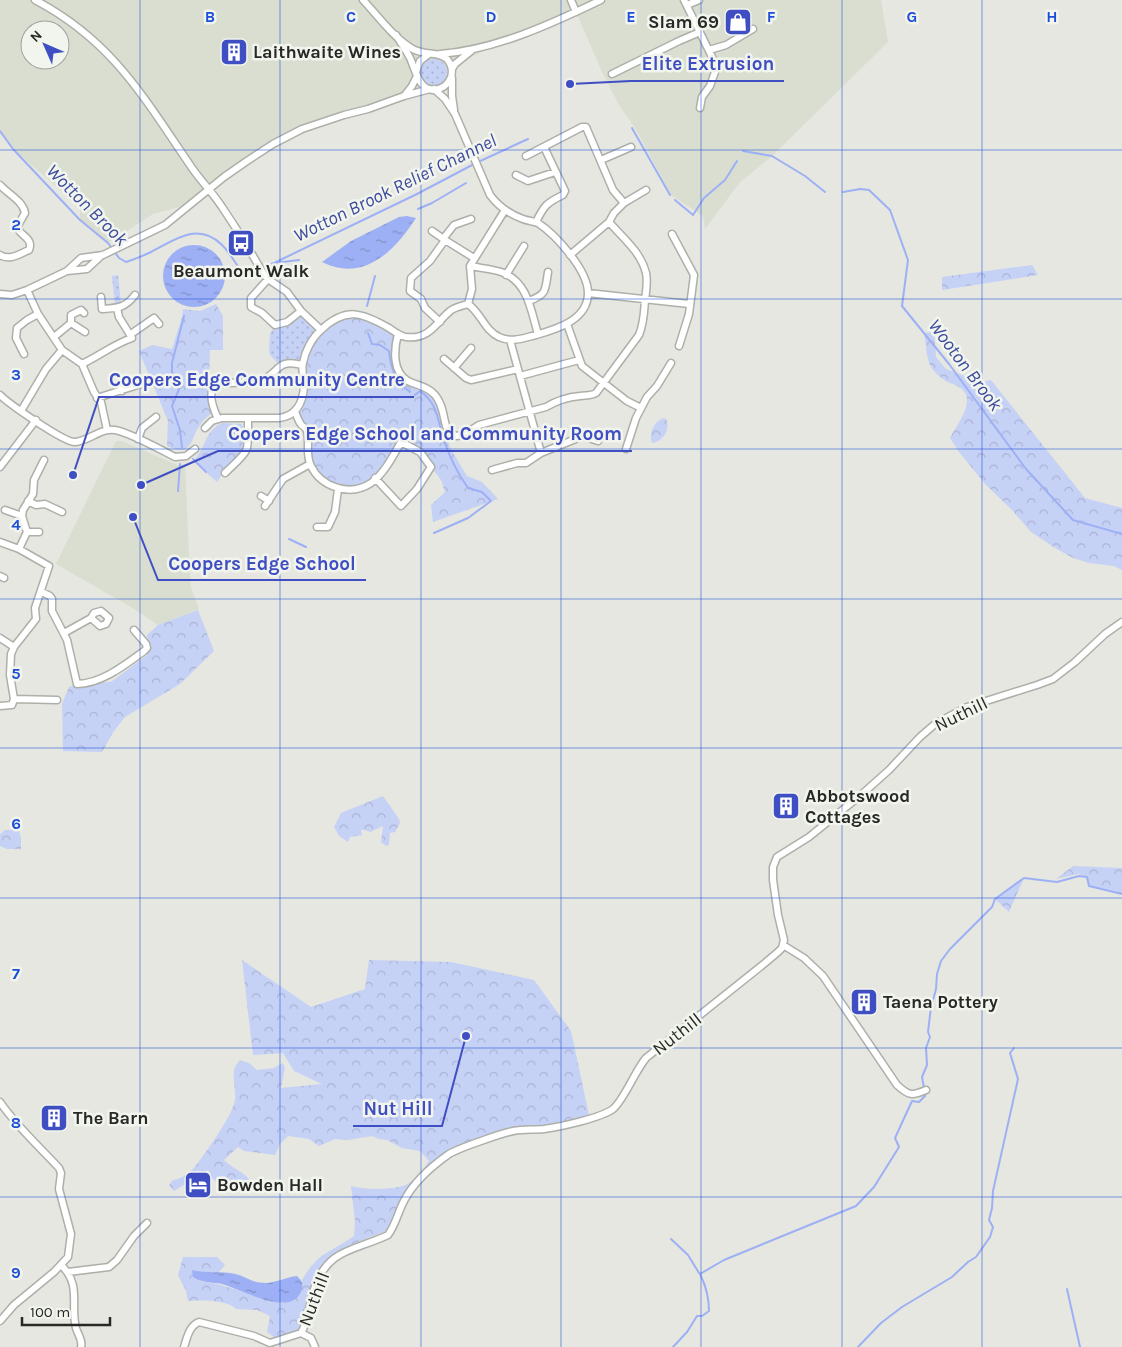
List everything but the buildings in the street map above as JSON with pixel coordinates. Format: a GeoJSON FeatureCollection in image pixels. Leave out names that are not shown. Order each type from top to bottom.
{"type":"FeatureCollection","features":[{"type":"Feature","properties":{"kind":"street"},"geometry":{"type":"LineString","coordinates":[[35,0],[67,18],[105,50],[148,101],[197,175],[221,205],[266,277],[287,292],[321,330]]}},
{"type":"Feature","properties":{"kind":"street"},"geometry":{"type":"LineString","coordinates":[[362,0],[410,48],[429,54],[472,51],[504,41],[601,0]]}},
{"type":"Feature","properties":{"kind":"street"},"geometry":{"type":"LineString","coordinates":[[570,0],[576,12]]}},
{"type":"Feature","properties":{"kind":"street"},"geometry":{"type":"LineString","coordinates":[[699,0],[686,3],[714,61],[715,72],[710,86],[702,98],[700,108]]}},
{"type":"Feature","properties":{"kind":"street"},"geometry":{"type":"LineString","coordinates":[[708,50],[726,45],[753,29]]}},
{"type":"Feature","properties":{"kind":"street"},"geometry":{"type":"LineString","coordinates":[[612,74],[700,32]]}},
{"type":"Feature","properties":{"kind":"street"},"geometry":{"type":"LineString","coordinates":[[396,36],[409,57],[422,85],[432,89],[445,99],[455,114],[490,195],[496,204],[525,220],[536,222],[558,241],[586,280],[588,293],[582,310],[567,324],[538,334],[510,340],[493,334],[476,311],[468,304]]}},
{"type":"Feature","properties":{"kind":"street"},"geometry":{"type":"LineString","coordinates":[[67,271],[87,269],[105,255],[165,225],[224,178],[273,144],[302,129],[404,96],[445,86],[455,64],[472,51]]}},
{"type":"Feature","properties":{"kind":"street"},"geometry":{"type":"LineString","coordinates":[[404,96],[412,86],[420,61],[429,54]]}},
{"type":"Feature","properties":{"kind":"street"},"geometry":{"type":"LineString","coordinates":[[439,54],[448,61],[452,72],[452,96],[455,114]]}},
{"type":"Feature","properties":{"kind":"street"},"geometry":{"type":"LineString","coordinates":[[526,156],[582,127],[586,127],[613,190],[624,203]]}},
{"type":"Feature","properties":{"kind":"street"},"geometry":{"type":"LineString","coordinates":[[536,222],[549,201],[563,195],[564,190],[554,172],[544,146]]}},
{"type":"Feature","properties":{"kind":"street"},"geometry":{"type":"LineString","coordinates":[[601,160],[631,147]]}},
{"type":"Feature","properties":{"kind":"street"},"geometry":{"type":"LineString","coordinates":[[516,174],[528,181],[554,172]]}},
{"type":"Feature","properties":{"kind":"street"},"geometry":{"type":"LineString","coordinates":[[0,185],[24,208],[24,216],[17,227],[29,239],[31,246],[29,250],[10,258],[0,255]]}},
{"type":"Feature","properties":{"kind":"street"},"geometry":{"type":"LineString","coordinates":[[570,256],[609,222],[614,213],[624,203],[646,190]]}},
{"type":"Feature","properties":{"kind":"street"},"geometry":{"type":"LineString","coordinates":[[468,304],[472,289],[470,266],[504,210]]}},
{"type":"Feature","properties":{"kind":"street"},"geometry":{"type":"LineString","coordinates":[[440,322],[425,308],[421,299],[410,292],[411,278],[430,261],[454,225],[471,219]]}},
{"type":"Feature","properties":{"kind":"street"},"geometry":{"type":"LineString","coordinates":[[398,334],[395,353],[399,372],[409,381],[428,388],[436,395],[440,402],[446,429],[456,436],[463,435],[479,425],[529,412],[562,400],[596,394],[639,335],[643,324],[647,286],[646,272],[635,251],[609,222]]}},
{"type":"Feature","properties":{"kind":"street"},"geometry":{"type":"LineString","coordinates":[[432,231],[474,258]]}},
{"type":"Feature","properties":{"kind":"street"},"geometry":{"type":"LineString","coordinates":[[672,234],[694,275],[689,314],[679,346]]}},
{"type":"Feature","properties":{"kind":"street"},"geometry":{"type":"LineString","coordinates":[[506,275],[524,246]]}},
{"type":"Feature","properties":{"kind":"street"},"geometry":{"type":"LineString","coordinates":[[0,294],[12,295],[27,290],[67,271],[81,258],[105,255]]}},
{"type":"Feature","properties":{"kind":"street"},"geometry":{"type":"LineString","coordinates":[[470,266],[502,272],[520,284],[526,292],[538,334]]}},
{"type":"Feature","properties":{"kind":"street"},"geometry":{"type":"LineString","coordinates":[[528,301],[542,296],[545,291],[548,272]]}},
{"type":"Feature","properties":{"kind":"street"},"geometry":{"type":"LineString","coordinates":[[266,277],[251,298],[251,307],[262,313],[275,325],[287,322],[302,311]]}},
{"type":"Feature","properties":{"kind":"street"},"geometry":{"type":"LineString","coordinates":[[27,290],[38,314],[62,350],[82,364],[97,398],[101,402],[107,430]]}},
{"type":"Feature","properties":{"kind":"street"},"geometry":{"type":"LineString","coordinates":[[588,293],[689,304]]}},
{"type":"Feature","properties":{"kind":"street"},"geometry":{"type":"LineString","coordinates":[[101,297],[102,308],[117,308],[129,304],[135,295]]}},
{"type":"Feature","properties":{"kind":"street"},"geometry":{"type":"LineString","coordinates":[[205,428],[212,421],[218,419],[279,418],[287,417],[295,412],[300,406],[304,386],[302,365],[311,343],[321,330],[330,323],[350,313],[368,316],[406,337],[416,337],[434,329],[451,310],[468,304]]}},
{"type":"Feature","properties":{"kind":"street"},"geometry":{"type":"LineString","coordinates":[[82,364],[119,343],[132,338],[119,317],[117,308]]}},
{"type":"Feature","properties":{"kind":"street"},"geometry":{"type":"LineString","coordinates":[[84,313],[81,310],[70,316],[71,323],[83,331],[86,323]]}},
{"type":"Feature","properties":{"kind":"street"},"geometry":{"type":"LineString","coordinates":[[24,354],[16,338],[17,328],[38,314]]}},
{"type":"Feature","properties":{"kind":"street"},"geometry":{"type":"LineString","coordinates":[[131,334],[154,318],[159,324]]}},
{"type":"Feature","properties":{"kind":"street"},"geometry":{"type":"LineString","coordinates":[[54,337],[71,323]]}},
{"type":"Feature","properties":{"kind":"street"},"geometry":{"type":"LineString","coordinates":[[567,324],[582,366],[627,401],[641,408]]}},
{"type":"Feature","properties":{"kind":"street"},"geometry":{"type":"LineString","coordinates":[[510,340],[541,453]]}},
{"type":"Feature","properties":{"kind":"street"},"geometry":{"type":"LineString","coordinates":[[454,368],[471,348]]}},
{"type":"Feature","properties":{"kind":"street"},"geometry":{"type":"LineString","coordinates":[[20,411],[46,370],[62,350]]}},
{"type":"Feature","properties":{"kind":"street"},"geometry":{"type":"LineString","coordinates":[[444,359],[471,380],[579,360]]}},
{"type":"Feature","properties":{"kind":"street"},"geometry":{"type":"LineString","coordinates":[[218,419],[211,399],[213,390],[217,385],[226,382],[252,383],[264,380],[284,363],[302,365]]}},
{"type":"Feature","properties":{"kind":"street"},"geometry":{"type":"LineString","coordinates":[[626,449],[641,408],[647,397],[658,386],[671,363]]}},
{"type":"Feature","properties":{"kind":"street"},"geometry":{"type":"LineString","coordinates":[[120,382],[122,391]]}},
{"type":"Feature","properties":{"kind":"street"},"geometry":{"type":"LineString","coordinates":[[97,398],[141,384]]}},
{"type":"Feature","properties":{"kind":"street"},"geometry":{"type":"LineString","coordinates":[[0,395],[20,411],[73,442],[81,441],[107,430],[118,431],[175,456],[186,456],[195,449]]}},
{"type":"Feature","properties":{"kind":"street"},"geometry":{"type":"LineString","coordinates":[[295,412],[301,425],[306,428],[308,433],[310,464],[327,483],[338,488],[346,490],[370,483],[386,466],[400,442],[420,452],[431,468],[417,489],[401,506],[375,478]]}},
{"type":"Feature","properties":{"kind":"street"},"geometry":{"type":"LineString","coordinates":[[138,439],[142,428],[156,417]]}},
{"type":"Feature","properties":{"kind":"street"},"geometry":{"type":"LineString","coordinates":[[225,473],[246,452],[249,445],[248,419]]}},
{"type":"Feature","properties":{"kind":"street"},"geometry":{"type":"LineString","coordinates":[[0,468],[36,420]]}},
{"type":"Feature","properties":{"kind":"street"},"geometry":{"type":"LineString","coordinates":[[492,470],[517,462],[526,463],[541,453],[578,438],[585,437],[598,440]]}},
{"type":"Feature","properties":{"kind":"street"},"geometry":{"type":"LineString","coordinates":[[19,549],[27,532],[22,516],[33,494],[34,480],[44,460]]}},
{"type":"Feature","properties":{"kind":"street"},"geometry":{"type":"LineString","coordinates":[[261,496],[267,504],[283,479],[310,464]]}},
{"type":"Feature","properties":{"kind":"street"},"geometry":{"type":"LineString","coordinates":[[317,528],[328,527],[335,512],[338,488]]}},
{"type":"Feature","properties":{"kind":"street"},"geometry":{"type":"LineString","coordinates":[[28,501],[36,505],[45,504],[62,512]]}},
{"type":"Feature","properties":{"kind":"street"},"geometry":{"type":"LineString","coordinates":[[5,510],[22,516]]}},
{"type":"Feature","properties":{"kind":"street"},"geometry":{"type":"LineString","coordinates":[[27,532],[39,532]]}},
{"type":"Feature","properties":{"kind":"street"},"geometry":{"type":"LineString","coordinates":[[0,542],[19,549],[49,566],[41,587],[42,592],[35,608],[36,619],[14,647],[11,654],[10,667],[14,699],[12,705],[0,706]]}},
{"type":"Feature","properties":{"kind":"street"},"geometry":{"type":"LineString","coordinates":[[42,592],[52,599],[52,611],[64,634],[71,654],[74,679],[77,684],[83,684],[108,675],[144,651],[147,648],[146,644],[134,630]]}},
{"type":"Feature","properties":{"kind":"street"},"geometry":{"type":"LineString","coordinates":[[64,634],[91,618]]}},
{"type":"Feature","properties":{"kind":"street","name":"Nuthill"},"geometry":{"type":"LineString","coordinates":[[184,1347],[190,1329],[199,1322],[254,1336],[270,1343],[301,1334],[305,1327],[314,1288],[325,1267],[342,1252],[388,1235],[412,1188],[450,1153],[513,1131],[544,1129],[608,1112],[615,1107],[646,1058],[778,952],[784,940],[778,916],[773,880],[772,867],[777,856],[809,837],[861,795],[935,724],[966,707],[1037,686],[1053,679],[1075,662],[1105,634],[1122,622]]}},
{"type":"Feature","properties":{"kind":"street"},"geometry":{"type":"LineString","coordinates":[[0,638],[14,647]]}},
{"type":"Feature","properties":{"kind":"street"},"geometry":{"type":"LineString","coordinates":[[14,699],[57,700]]}},
{"type":"Feature","properties":{"kind":"street"},"geometry":{"type":"LineString","coordinates":[[783,944],[804,958],[822,976],[897,1085],[908,1094],[914,1095],[926,1090]]}},
{"type":"Feature","properties":{"kind":"street"},"geometry":{"type":"LineString","coordinates":[[0,1102],[14,1122],[33,1139],[58,1168],[61,1174],[59,1189],[71,1234],[68,1257],[61,1266],[14,1305],[0,1320]]}},
{"type":"Feature","properties":{"kind":"street"},"geometry":{"type":"LineString","coordinates":[[68,1272],[109,1267],[134,1236],[148,1223]]}},
{"type":"Feature","properties":{"kind":"street"},"geometry":{"type":"LineString","coordinates":[[61,1266],[68,1272],[72,1281],[76,1328],[82,1343],[81,1347]]}},
{"type":"Feature","properties":{"kind":"street"},"geometry":{"type":"LineString","coordinates":[[301,1334],[311,1338],[315,1347]]}},
{"type":"Feature","properties":{"kind":"shaded area"},"geometry":{"type":"Polygon","coordinates":[[[0,0],[881,0],[888,42],[772,156],[740,182],[705,229],[703,216],[671,195],[637,131],[619,105],[602,72],[576,12],[473,56],[457,69],[454,82],[444,92],[408,97],[382,108],[302,129],[247,161],[191,204],[153,214],[108,243],[80,220],[80,207],[13,149],[0,131],[0,0]]]}},
{"type":"Feature","properties":{"kind":"shaded area"},"geometry":{"type":"Polygon","coordinates":[[[116,441],[122,441],[177,465],[185,464],[191,587],[199,609],[158,625],[136,610],[56,564],[116,441]]]}},
{"type":"Feature","properties":{"kind":"green space"},"geometry":{"type":"Polygon","coordinates":[[[434,59],[443,63],[447,72],[443,81],[434,85],[425,81],[421,72],[425,63],[434,59]]]}},
{"type":"Feature","properties":{"kind":"green space"},"geometry":{"type":"Polygon","coordinates":[[[1032,265],[1038,275],[942,290],[942,277],[1032,265]]]}},
{"type":"Feature","properties":{"kind":"green space"},"geometry":{"type":"Polygon","coordinates":[[[118,275],[121,303],[115,305],[112,276],[118,275]]]}},
{"type":"Feature","properties":{"kind":"green space"},"geometry":{"type":"Polygon","coordinates":[[[216,304],[223,316],[223,350],[210,350],[209,381],[213,390],[215,411],[201,423],[189,446],[182,450],[175,449],[167,446],[168,421],[139,351],[152,345],[172,349],[183,309],[200,311],[216,304]]]}},
{"type":"Feature","properties":{"kind":"green space"},"geometry":{"type":"Polygon","coordinates":[[[301,311],[321,330],[302,365],[280,365],[270,355],[270,334],[275,325],[301,311]]]}},
{"type":"Feature","properties":{"kind":"green space"},"geometry":{"type":"Polygon","coordinates":[[[358,314],[398,334],[399,372],[436,395],[451,434],[449,446],[467,476],[482,482],[498,499],[433,522],[431,505],[445,492],[441,480],[420,452],[401,443],[386,466],[364,486],[333,486],[310,464],[308,433],[295,412],[304,386],[302,365],[311,343],[330,323],[358,314]]]}},
{"type":"Feature","properties":{"kind":"green space"},"geometry":{"type":"Polygon","coordinates":[[[934,332],[936,357],[946,369],[981,382],[991,380],[1085,498],[1122,508],[1122,570],[1114,566],[1089,563],[1073,558],[1031,532],[986,485],[959,452],[950,438],[965,410],[966,395],[963,390],[942,378],[931,367],[924,333],[934,332]]]}},
{"type":"Feature","properties":{"kind":"green space"},"geometry":{"type":"Polygon","coordinates":[[[663,418],[666,419],[667,431],[663,438],[652,443],[653,429],[663,418]]]}},
{"type":"Feature","properties":{"kind":"green space"},"geometry":{"type":"Polygon","coordinates":[[[223,423],[242,424],[245,439],[243,439],[243,445],[245,445],[243,452],[234,459],[236,460],[217,482],[193,461],[201,451],[209,434],[223,423]]]}},
{"type":"Feature","properties":{"kind":"green space"},"geometry":{"type":"Polygon","coordinates":[[[198,610],[214,651],[180,684],[125,717],[114,731],[102,752],[63,751],[62,704],[69,687],[77,684],[111,682],[147,655],[149,644],[147,635],[158,625],[198,610]]]}},
{"type":"Feature","properties":{"kind":"green space"},"geometry":{"type":"Polygon","coordinates":[[[383,796],[400,823],[395,832],[390,833],[389,845],[386,846],[381,842],[383,826],[370,832],[361,830],[362,835],[350,837],[348,842],[339,836],[334,827],[341,813],[383,796]]]}},
{"type":"Feature","properties":{"kind":"green space"},"geometry":{"type":"Polygon","coordinates":[[[5,830],[19,830],[21,849],[7,849],[0,846],[0,834],[5,830]]]}},
{"type":"Feature","properties":{"kind":"green space"},"geometry":{"type":"Polygon","coordinates":[[[1073,866],[1122,868],[1122,894],[1089,886],[1087,877],[1078,874],[1056,879],[1073,866]]]}},
{"type":"Feature","properties":{"kind":"green space"},"geometry":{"type":"Polygon","coordinates":[[[1024,878],[1009,912],[995,899],[1024,878]]]}},
{"type":"Feature","properties":{"kind":"green space"},"geometry":{"type":"Polygon","coordinates":[[[242,960],[311,1007],[365,989],[369,960],[451,962],[534,980],[571,1031],[589,1115],[450,1153],[413,1185],[393,1226],[386,1231],[336,1253],[323,1264],[309,1296],[300,1329],[275,1338],[267,1332],[270,1316],[257,1310],[236,1309],[227,1304],[213,1301],[188,1301],[186,1291],[178,1275],[183,1257],[217,1257],[225,1265],[219,1272],[200,1272],[200,1281],[221,1285],[283,1303],[303,1286],[302,1280],[319,1258],[354,1236],[355,1221],[351,1186],[377,1189],[403,1186],[414,1179],[429,1161],[420,1151],[402,1148],[387,1140],[372,1136],[348,1140],[335,1139],[319,1146],[309,1139],[288,1136],[280,1144],[275,1155],[244,1151],[238,1147],[224,1160],[249,1179],[248,1193],[238,1188],[235,1192],[225,1188],[209,1176],[211,1174],[208,1170],[174,1191],[169,1185],[173,1180],[178,1179],[193,1169],[229,1115],[235,1100],[234,1069],[240,1060],[249,1063],[257,1070],[274,1068],[282,1063],[285,1067],[281,1088],[322,1084],[294,1071],[283,1053],[253,1055],[242,960]]]}},
{"type":"Feature","properties":{"kind":"water"},"geometry":{"type":"Polygon","coordinates":[[[399,217],[416,218],[398,242],[376,260],[364,266],[351,269],[322,262],[351,241],[399,217]]]}},
{"type":"Feature","properties":{"kind":"water"},"geometry":{"type":"Polygon","coordinates":[[[188,245],[200,245],[216,254],[223,264],[225,276],[223,288],[216,298],[200,307],[188,307],[177,302],[168,293],[163,282],[163,270],[168,259],[177,250],[188,245]]]}},
{"type":"Feature","properties":{"kind":"water"},"geometry":{"type":"Polygon","coordinates":[[[192,1270],[239,1275],[262,1283],[297,1276],[302,1282],[303,1287],[297,1298],[288,1302],[278,1302],[253,1296],[222,1284],[200,1280],[193,1277],[192,1270]]]}},
{"type":"Feature","properties":{"kind":"waterway","name":"Wooton Brook"},"geometry":{"type":"LineString","coordinates":[[632,128],[670,195]]}},
{"type":"Feature","properties":{"kind":"waterway","name":"Wotton Brook"},"geometry":{"type":"LineString","coordinates":[[0,131],[13,149],[80,220],[108,243],[119,258],[126,262],[145,255],[185,235],[203,234],[212,237],[221,244],[242,272],[258,270]]}},
{"type":"Feature","properties":{"kind":"waterway","name":"Wotton Brook Relief Channel"},"geometry":{"type":"LineString","coordinates":[[478,162],[528,139]]}},
{"type":"Feature","properties":{"kind":"waterway","name":"Wooton Brook"},"geometry":{"type":"LineString","coordinates":[[743,151],[772,156],[805,176],[825,192]]}},
{"type":"Feature","properties":{"kind":"waterway","name":"Wooton Brook"},"geometry":{"type":"LineString","coordinates":[[675,200],[693,215],[704,198],[725,180],[737,161]]}},
{"type":"Feature","properties":{"kind":"waterway","name":"Wotton Brook Relief Channel"},"geometry":{"type":"LineString","coordinates":[[276,262],[417,194],[474,164]]}},
{"type":"Feature","properties":{"kind":"waterway","name":"Wotton Brook"},"geometry":{"type":"LineString","coordinates":[[418,209],[466,183]]}},
{"type":"Feature","properties":{"kind":"waterway","name":"Wooton Brook"},"geometry":{"type":"LineString","coordinates":[[843,192],[860,189],[869,190],[890,210],[908,260],[902,306],[949,364],[1026,469],[1073,520],[1122,534]]}},
{"type":"Feature","properties":{"kind":"waterway","name":"Wotton Brook"},"geometry":{"type":"LineString","coordinates":[[262,268],[274,263],[299,260]]}},
{"type":"Feature","properties":{"kind":"waterway"},"geometry":{"type":"LineString","coordinates":[[367,306],[375,276]]}},
{"type":"Feature","properties":{"kind":"waterway"},"geometry":{"type":"LineString","coordinates":[[182,447],[180,430],[172,406],[180,387],[172,373],[172,363],[184,316]]}},
{"type":"Feature","properties":{"kind":"waterway"},"geometry":{"type":"LineString","coordinates":[[368,333],[372,344],[380,345],[389,351],[395,374],[410,392]]}},
{"type":"Feature","properties":{"kind":"waterway"},"geometry":{"type":"LineString","coordinates":[[415,395],[420,391],[432,403],[438,416],[450,457],[468,488],[482,492],[491,501],[468,518],[434,533]]}},
{"type":"Feature","properties":{"kind":"waterway"},"geometry":{"type":"LineString","coordinates":[[193,459],[206,472]]}},
{"type":"Feature","properties":{"kind":"waterway"},"geometry":{"type":"LineString","coordinates":[[178,491],[180,464]]}},
{"type":"Feature","properties":{"kind":"waterway"},"geometry":{"type":"LineString","coordinates":[[289,539],[306,547]]}},
{"type":"Feature","properties":{"kind":"waterway"},"geometry":{"type":"LineString","coordinates":[[924,1088],[922,1077],[927,1065],[926,1048],[930,1037],[928,1032],[931,1007],[941,961],[950,949],[992,907],[995,899],[1024,878],[1057,882],[1079,876],[1087,877],[1089,886],[1122,894]]}},
{"type":"Feature","properties":{"kind":"waterway"},"geometry":{"type":"LineString","coordinates":[[858,1347],[881,1323],[902,1307],[952,1277],[976,1257],[990,1237],[993,1227],[989,1220],[993,1191],[1018,1079],[1010,1053],[1014,1048]]}},
{"type":"Feature","properties":{"kind":"waterway"},"geometry":{"type":"LineString","coordinates":[[673,1347],[687,1332],[697,1316],[702,1316],[709,1311],[707,1292],[700,1274],[724,1260],[856,1206],[874,1187],[899,1147],[895,1138],[912,1101],[919,1102],[925,1096],[925,1093]]}},
{"type":"Feature","properties":{"kind":"waterway"},"geometry":{"type":"LineString","coordinates":[[671,1239],[688,1255],[699,1273]]}},
{"type":"Feature","properties":{"kind":"waterway"},"geometry":{"type":"LineString","coordinates":[[1067,1289],[1080,1347]]}},
{"type":"Feature","properties":{"kind":"place","name":"Slam 69"},"geometry":{"type":"Point","coordinates":[738,22]}},
{"type":"Feature","properties":{"kind":"place","name":"Laithwaite Wines"},"geometry":{"type":"Point","coordinates":[234,52]}},
{"type":"Feature","properties":{"kind":"place","name":"Elite Extrusion"},"geometry":{"type":"Point","coordinates":[570,84]}},
{"type":"Feature","properties":{"kind":"place","name":"Beaumont Walk"},"geometry":{"type":"Point","coordinates":[241,243]}},
{"type":"Feature","properties":{"kind":"place","name":"Coopers Edge Community Centre"},"geometry":{"type":"Point","coordinates":[73,475]}},
{"type":"Feature","properties":{"kind":"place","name":"Coopers Edge School and Community Room"},"geometry":{"type":"Point","coordinates":[141,485]}},
{"type":"Feature","properties":{"kind":"place","name":"Coopers Edge School"},"geometry":{"type":"Point","coordinates":[133,517]}},
{"type":"Feature","properties":{"kind":"place","name":"Abbotswood Cottages"},"geometry":{"type":"Point","coordinates":[786,806]}},
{"type":"Feature","properties":{"kind":"place","name":"Taena Pottery"},"geometry":{"type":"Point","coordinates":[864,1002]}},
{"type":"Feature","properties":{"kind":"place","name":"Nut Hill"},"geometry":{"type":"Point","coordinates":[466,1036]}},
{"type":"Feature","properties":{"kind":"place","name":"The Barn"},"geometry":{"type":"Point","coordinates":[54,1118]}},
{"type":"Feature","properties":{"kind":"place","name":"Bowden Hall"},"geometry":{"type":"Point","coordinates":[198,1185]}}]}
